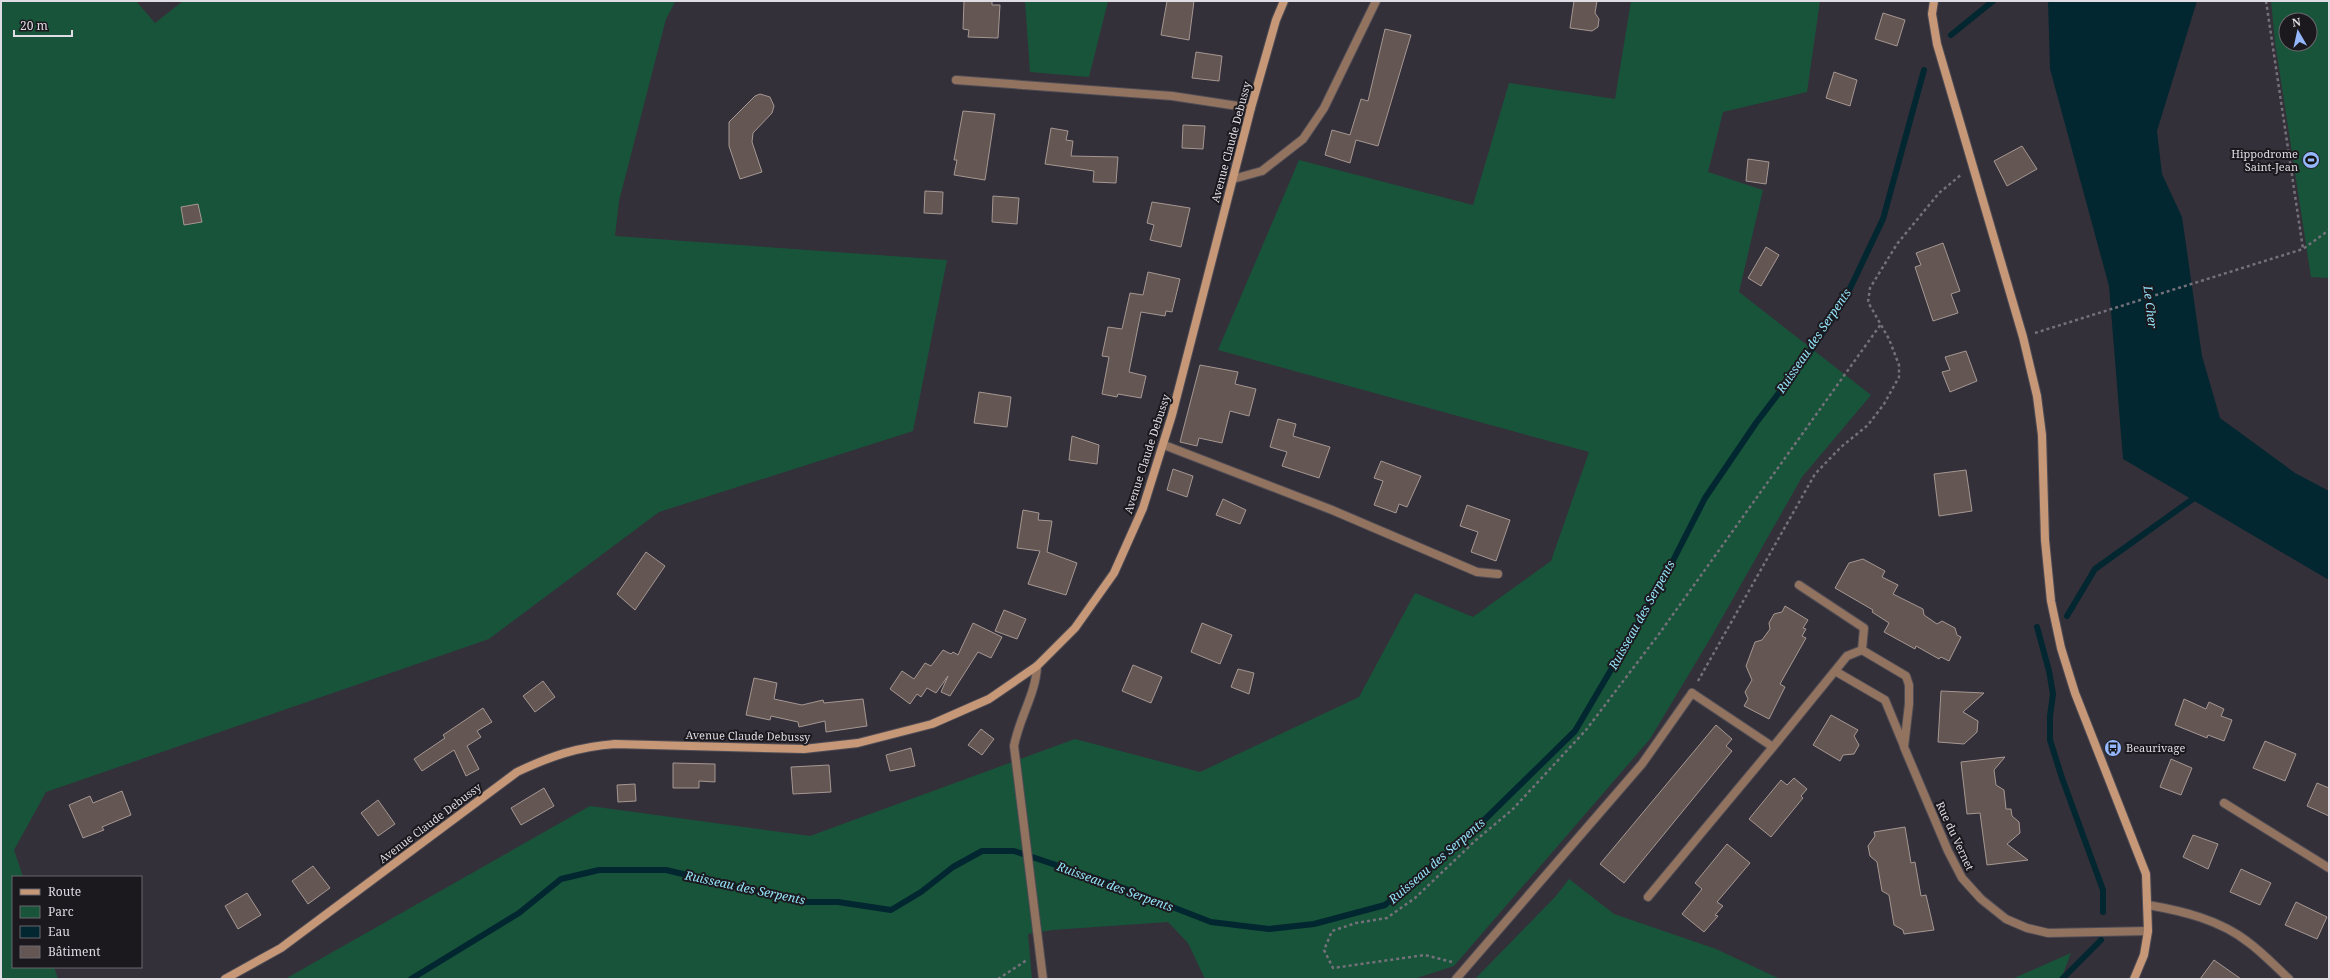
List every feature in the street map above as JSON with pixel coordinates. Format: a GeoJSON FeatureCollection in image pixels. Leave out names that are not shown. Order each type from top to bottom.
{"type":"FeatureCollection","features":[{"type":"Feature","properties":{"kind":"main road","name":"Avenue Claude Debussy"},"geometry":{"type":"LineString","coordinates":[[225,979],[281,948],[517,772],[551,756],[591,746],[615,744],[804,749],[858,743],[932,724],[989,699],[1037,666],[1075,628],[1114,573],[1143,508],[1164,445],[1252,108],[1276,20],[1284,1]]}},
{"type":"Feature","properties":{"kind":"main road"},"geometry":{"type":"LineString","coordinates":[[1934,1],[1932,14],[1936,44],[2023,337],[2036,396],[2042,436],[2045,540],[2051,601],[2061,648],[2075,693],[2138,850],[2146,874],[2148,931],[2144,955],[2134,979]]}},
{"type":"Feature","properties":{"kind":"street"},"geometry":{"type":"LineString","coordinates":[[1233,179],[1262,171],[1303,139],[1324,108],[1376,1]]}},
{"type":"Feature","properties":{"kind":"street"},"geometry":{"type":"LineString","coordinates":[[956,80],[1172,96],[1252,108]]}},
{"type":"Feature","properties":{"kind":"street"},"geometry":{"type":"LineString","coordinates":[[1164,445],[1332,510],[1476,572],[1498,574]]}},
{"type":"Feature","properties":{"kind":"street"},"geometry":{"type":"LineString","coordinates":[[1648,897],[1773,748],[1847,656],[1862,650],[1864,628],[1799,585]]}},
{"type":"Feature","properties":{"kind":"street","name":"Rue du Vernet"},"geometry":{"type":"LineString","coordinates":[[1862,650],[1906,676],[1909,685],[1909,704],[1904,747]]}},
{"type":"Feature","properties":{"kind":"street"},"geometry":{"type":"LineString","coordinates":[[1037,666],[1037,681],[1018,726],[1014,746],[1038,921],[1043,979]]}},
{"type":"Feature","properties":{"kind":"street","name":"Rue du Vernet"},"geometry":{"type":"LineString","coordinates":[[1835,671],[1885,700],[1948,852],[1962,878],[1981,898],[2006,919],[2027,928],[2048,933],[2148,931]]}},
{"type":"Feature","properties":{"kind":"street"},"geometry":{"type":"LineString","coordinates":[[1456,979],[1642,764],[1692,693],[1773,748]]}},
{"type":"Feature","properties":{"kind":"street"},"geometry":{"type":"LineString","coordinates":[[2224,802],[2329,868]]}},
{"type":"Feature","properties":{"kind":"street"},"geometry":{"type":"LineString","coordinates":[[2148,904],[2180,911],[2215,922],[2248,941],[2289,979]]}},
{"type":"Feature","properties":{"kind":"path"},"geometry":{"type":"LineString","coordinates":[[2266,1],[2303,249]]}},
{"type":"Feature","properties":{"kind":"path"},"geometry":{"type":"LineString","coordinates":[[1692,693],[1815,474],[1841,447],[1868,425],[1884,404],[1899,377],[1899,365],[1881,324],[1868,302],[1870,288],[1897,244],[1939,193],[1971,166]]}},
{"type":"Feature","properties":{"kind":"path"},"geometry":{"type":"LineString","coordinates":[[2023,337],[2303,249],[2329,230]]}},
{"type":"Feature","properties":{"kind":"path"},"geometry":{"type":"LineString","coordinates":[[1468,966],[1425,955],[1333,968],[1324,950],[1332,931],[1356,923],[1387,918],[1416,898],[1476,840],[1512,810],[1586,730],[1659,634],[1881,324]]}},
{"type":"Feature","properties":{"kind":"path"},"geometry":{"type":"LineString","coordinates":[[998,979],[1040,951]]}},
{"type":"Feature","properties":{"kind":"green space"},"geometry":{"type":"Polygon","coordinates":[[[1,1],[136,1],[155,23],[183,1],[785,1],[675,2],[666,19],[619,201],[615,236],[947,260],[913,431],[659,512],[489,639],[46,792],[14,850],[23,876],[12,876],[12,968],[54,968],[58,979],[1,979],[1,1]]]}},
{"type":"Feature","properties":{"kind":"green space"},"geometry":{"type":"Polygon","coordinates":[[[1025,1],[1108,1],[1089,77],[1030,72],[1025,1]]]}},
{"type":"Feature","properties":{"kind":"green space"},"geometry":{"type":"Polygon","coordinates":[[[1631,1],[1820,1],[1807,92],[1723,112],[1708,172],[1763,190],[1739,292],[1871,395],[1802,477],[1710,639],[1650,739],[1454,966],[1414,979],[1205,979],[1188,943],[1168,922],[1052,930],[1028,934],[1032,979],[285,979],[590,806],[810,836],[1075,739],[1200,772],[1359,697],[1415,593],[1473,617],[1551,561],[1589,452],[1218,350],[1299,160],[1473,205],[1509,83],[1615,99],[1631,1]]]}},
{"type":"Feature","properties":{"kind":"green space","name":"Hippodrome Saint-Jean"},"geometry":{"type":"Polygon","coordinates":[[[2271,1],[2329,1],[2329,278],[2311,277],[2275,42],[2271,1]]]}},
{"type":"Feature","properties":{"kind":"green space"},"geometry":{"type":"Polygon","coordinates":[[[1569,879],[1614,914],[1716,949],[1780,979],[1475,979],[1556,896],[1569,879]]]}},
{"type":"Feature","properties":{"kind":"green space"},"geometry":{"type":"Polygon","coordinates":[[[2071,953],[2061,979],[2012,979],[2071,953]]]}},
{"type":"Feature","properties":{"kind":"water","name":"Le Cher"},"geometry":{"type":"Polygon","coordinates":[[[2048,1],[2197,1],[2157,131],[2162,174],[2182,217],[2202,356],[2220,418],[2295,473],[2329,491],[2329,580],[2123,459],[2109,286],[2050,69],[2048,1]]]}},
{"type":"Feature","properties":{"kind":"building"},"geometry":{"type":"Polygon","coordinates":[[[964,1],[992,1],[992,5],[1000,5],[998,38],[968,37],[969,30],[963,29],[964,1]]]}},
{"type":"Feature","properties":{"kind":"building"},"geometry":{"type":"Polygon","coordinates":[[[1167,1],[1194,1],[1189,40],[1161,35],[1167,1]]]}},
{"type":"Feature","properties":{"kind":"building"},"geometry":{"type":"Polygon","coordinates":[[[1574,1],[1597,1],[1595,13],[1599,19],[1598,27],[1592,31],[1570,28],[1574,1]]]}},
{"type":"Feature","properties":{"kind":"building"},"geometry":{"type":"Polygon","coordinates":[[[1883,13],[1905,20],[1897,46],[1875,39],[1883,13]]]}},
{"type":"Feature","properties":{"kind":"building"},"geometry":{"type":"Polygon","coordinates":[[[1385,29],[1411,35],[1378,146],[1356,140],[1350,163],[1325,155],[1332,130],[1350,135],[1361,99],[1368,101],[1385,29]]]}},
{"type":"Feature","properties":{"kind":"building"},"geometry":{"type":"Polygon","coordinates":[[[1196,52],[1222,56],[1219,81],[1192,78],[1196,52]]]}},
{"type":"Feature","properties":{"kind":"building"},"geometry":{"type":"Polygon","coordinates":[[[1834,72],[1857,80],[1850,106],[1826,98],[1834,72]]]}},
{"type":"Feature","properties":{"kind":"building"},"geometry":{"type":"Polygon","coordinates":[[[760,94],[770,97],[774,106],[772,113],[753,133],[752,142],[762,172],[740,179],[729,146],[729,122],[755,96],[760,94]]]}},
{"type":"Feature","properties":{"kind":"building"},"geometry":{"type":"Polygon","coordinates":[[[963,111],[995,114],[985,180],[954,175],[957,160],[954,160],[963,111]]]}},
{"type":"Feature","properties":{"kind":"building"},"geometry":{"type":"Polygon","coordinates":[[[1183,125],[1205,126],[1203,149],[1182,148],[1183,125]]]}},
{"type":"Feature","properties":{"kind":"building"},"geometry":{"type":"Polygon","coordinates":[[[1051,128],[1068,131],[1066,140],[1073,141],[1071,156],[1118,157],[1116,183],[1093,182],[1094,171],[1045,164],[1051,128]]]}},
{"type":"Feature","properties":{"kind":"building"},"geometry":{"type":"Polygon","coordinates":[[[2022,146],[2037,169],[2007,186],[1994,161],[2022,146]]]}},
{"type":"Feature","properties":{"kind":"building"},"geometry":{"type":"Polygon","coordinates":[[[1748,159],[1769,162],[1766,184],[1746,181],[1748,159]]]}},
{"type":"Feature","properties":{"kind":"building"},"geometry":{"type":"Polygon","coordinates":[[[925,191],[943,192],[942,214],[924,213],[925,191]]]}},
{"type":"Feature","properties":{"kind":"building"},"geometry":{"type":"Polygon","coordinates":[[[993,196],[1019,198],[1017,224],[992,222],[993,196]]]}},
{"type":"Feature","properties":{"kind":"building"},"geometry":{"type":"Polygon","coordinates":[[[1152,202],[1190,208],[1181,247],[1150,240],[1154,225],[1147,223],[1152,202]]]}},
{"type":"Feature","properties":{"kind":"building"},"geometry":{"type":"Polygon","coordinates":[[[198,204],[202,222],[184,225],[181,207],[198,204]]]}},
{"type":"Feature","properties":{"kind":"building"},"geometry":{"type":"Polygon","coordinates":[[[1943,243],[1960,291],[1951,294],[1958,313],[1933,321],[1915,267],[1921,265],[1916,253],[1943,243]]]}},
{"type":"Feature","properties":{"kind":"building"},"geometry":{"type":"Polygon","coordinates":[[[1766,247],[1779,255],[1761,286],[1748,278],[1766,247]]]}},
{"type":"Feature","properties":{"kind":"building"},"geometry":{"type":"Polygon","coordinates":[[[1148,272],[1180,279],[1172,312],[1166,311],[1165,316],[1141,312],[1129,372],[1146,376],[1141,398],[1118,394],[1117,397],[1102,394],[1109,357],[1102,356],[1108,327],[1122,329],[1130,293],[1143,295],[1148,272]]]}},
{"type":"Feature","properties":{"kind":"building"},"geometry":{"type":"Polygon","coordinates":[[[1966,351],[1977,381],[1950,392],[1942,372],[1950,370],[1945,357],[1966,351]]]}},
{"type":"Feature","properties":{"kind":"building"},"geometry":{"type":"Polygon","coordinates":[[[1200,365],[1238,372],[1235,384],[1256,389],[1249,416],[1230,411],[1222,443],[1199,438],[1197,446],[1180,442],[1200,365]]]}},
{"type":"Feature","properties":{"kind":"building"},"geometry":{"type":"Polygon","coordinates":[[[979,392],[1011,397],[1007,427],[974,423],[979,392]]]}},
{"type":"Feature","properties":{"kind":"building"},"geometry":{"type":"Polygon","coordinates":[[[1278,419],[1296,424],[1293,436],[1330,447],[1319,478],[1282,466],[1287,452],[1270,447],[1278,419]]]}},
{"type":"Feature","properties":{"kind":"building"},"geometry":{"type":"Polygon","coordinates":[[[1072,436],[1099,445],[1097,464],[1069,460],[1072,436]]]}},
{"type":"Feature","properties":{"kind":"building"},"geometry":{"type":"Polygon","coordinates":[[[1381,461],[1421,476],[1407,507],[1399,504],[1396,513],[1374,505],[1383,481],[1374,478],[1381,461]]]}},
{"type":"Feature","properties":{"kind":"building"},"geometry":{"type":"Polygon","coordinates":[[[1173,469],[1193,476],[1187,497],[1167,490],[1173,469]]]}},
{"type":"Feature","properties":{"kind":"building"},"geometry":{"type":"Polygon","coordinates":[[[1966,470],[1972,511],[1939,516],[1934,474],[1966,470]]]}},
{"type":"Feature","properties":{"kind":"building"},"geometry":{"type":"Polygon","coordinates":[[[1223,499],[1246,510],[1240,524],[1216,515],[1223,499]]]}},
{"type":"Feature","properties":{"kind":"building"},"geometry":{"type":"Polygon","coordinates":[[[1467,505],[1510,520],[1496,561],[1471,552],[1478,532],[1460,526],[1467,505]]]}},
{"type":"Feature","properties":{"kind":"building"},"geometry":{"type":"Polygon","coordinates":[[[1023,510],[1039,513],[1038,520],[1052,521],[1047,552],[1077,563],[1066,595],[1028,584],[1040,551],[1017,548],[1023,510]]]}},
{"type":"Feature","properties":{"kind":"building"},"geometry":{"type":"Polygon","coordinates":[[[646,552],[665,566],[635,610],[617,594],[646,552]]]}},
{"type":"Feature","properties":{"kind":"building"},"geometry":{"type":"Polygon","coordinates":[[[1863,559],[1885,571],[1882,577],[1898,585],[1893,594],[1923,609],[1924,615],[1937,624],[1942,621],[1955,628],[1957,635],[1961,637],[1949,661],[1941,657],[1939,659],[1916,646],[1915,649],[1884,632],[1889,623],[1872,612],[1873,610],[1835,588],[1849,563],[1863,559]]]}},
{"type":"Feature","properties":{"kind":"building"},"geometry":{"type":"Polygon","coordinates":[[[1785,606],[1808,620],[1803,628],[1806,629],[1802,636],[1806,638],[1780,684],[1785,687],[1769,719],[1744,706],[1748,699],[1745,692],[1752,680],[1746,666],[1755,642],[1762,640],[1770,629],[1769,623],[1774,614],[1782,612],[1785,606]]]}},
{"type":"Feature","properties":{"kind":"building"},"geometry":{"type":"Polygon","coordinates":[[[1004,610],[1026,619],[1017,639],[995,631],[1004,610]]]}},
{"type":"Feature","properties":{"kind":"building"},"geometry":{"type":"Polygon","coordinates":[[[973,623],[1002,637],[991,658],[978,652],[950,696],[941,692],[948,676],[936,693],[927,688],[921,697],[917,694],[910,704],[890,689],[902,671],[914,679],[925,663],[931,666],[943,650],[951,654],[953,652],[958,655],[973,623]]]}},
{"type":"Feature","properties":{"kind":"building"},"geometry":{"type":"Polygon","coordinates":[[[1202,623],[1232,635],[1220,664],[1191,652],[1202,623]]]}},
{"type":"Feature","properties":{"kind":"building"},"geometry":{"type":"Polygon","coordinates":[[[1133,665],[1162,677],[1151,703],[1122,691],[1133,665]]]}},
{"type":"Feature","properties":{"kind":"building"},"geometry":{"type":"Polygon","coordinates":[[[1238,669],[1254,673],[1249,694],[1231,687],[1238,669]]]}},
{"type":"Feature","properties":{"kind":"building"},"geometry":{"type":"Polygon","coordinates":[[[754,678],[777,683],[774,699],[802,705],[823,700],[824,703],[863,699],[867,726],[826,732],[825,721],[799,727],[798,722],[771,716],[770,720],[746,715],[754,678]]]}},
{"type":"Feature","properties":{"kind":"building"},"geometry":{"type":"Polygon","coordinates":[[[543,681],[555,697],[535,712],[523,696],[543,681]]]}},
{"type":"Feature","properties":{"kind":"building"},"geometry":{"type":"Polygon","coordinates":[[[1941,691],[1984,693],[1963,712],[1978,721],[1977,732],[1964,744],[1938,742],[1941,691]]]}},
{"type":"Feature","properties":{"kind":"building"},"geometry":{"type":"Polygon","coordinates":[[[2184,699],[2206,709],[2209,702],[2224,709],[2221,716],[2232,720],[2224,741],[2208,735],[2207,738],[2175,725],[2184,699]]]}},
{"type":"Feature","properties":{"kind":"building"},"geometry":{"type":"Polygon","coordinates":[[[483,708],[492,722],[477,731],[481,737],[467,746],[479,769],[466,776],[454,750],[422,771],[414,759],[445,738],[443,735],[483,708]]]}},
{"type":"Feature","properties":{"kind":"building"},"geometry":{"type":"Polygon","coordinates":[[[1831,715],[1858,730],[1854,736],[1859,745],[1854,754],[1843,755],[1840,761],[1813,745],[1831,715]]]}},
{"type":"Feature","properties":{"kind":"building"},"geometry":{"type":"Polygon","coordinates":[[[1716,725],[1732,739],[1726,746],[1732,751],[1624,883],[1600,864],[1716,725]]]}},
{"type":"Feature","properties":{"kind":"building"},"geometry":{"type":"Polygon","coordinates":[[[981,729],[994,739],[982,755],[968,745],[981,729]]]}},
{"type":"Feature","properties":{"kind":"building"},"geometry":{"type":"Polygon","coordinates":[[[2265,741],[2296,754],[2285,781],[2253,768],[2265,741]]]}},
{"type":"Feature","properties":{"kind":"building"},"geometry":{"type":"Polygon","coordinates":[[[911,748],[915,766],[890,771],[886,755],[911,748]]]}},
{"type":"Feature","properties":{"kind":"building"},"geometry":{"type":"Polygon","coordinates":[[[2005,757],[1994,770],[1996,785],[2004,790],[2006,809],[2011,809],[2012,816],[2019,822],[2020,833],[2007,844],[2028,860],[1987,865],[1980,813],[1967,814],[1961,762],[2005,757]]]}},
{"type":"Feature","properties":{"kind":"building"},"geometry":{"type":"Polygon","coordinates":[[[2171,759],[2192,768],[2181,795],[2160,787],[2171,759]]]}},
{"type":"Feature","properties":{"kind":"building"},"geometry":{"type":"Polygon","coordinates":[[[673,763],[715,764],[715,782],[699,781],[699,788],[673,788],[673,763]]]}},
{"type":"Feature","properties":{"kind":"building"},"geometry":{"type":"Polygon","coordinates":[[[829,765],[831,792],[793,794],[791,767],[829,765]]]}},
{"type":"Feature","properties":{"kind":"building"},"geometry":{"type":"Polygon","coordinates":[[[1794,778],[1807,789],[1801,796],[1803,798],[1771,837],[1749,819],[1781,780],[1787,785],[1794,778]]]}},
{"type":"Feature","properties":{"kind":"building"},"geometry":{"type":"Polygon","coordinates":[[[2317,783],[2329,788],[2329,816],[2307,806],[2317,783]]]}},
{"type":"Feature","properties":{"kind":"building"},"geometry":{"type":"Polygon","coordinates":[[[635,784],[636,801],[618,802],[617,785],[635,784]]]}},
{"type":"Feature","properties":{"kind":"building"},"geometry":{"type":"Polygon","coordinates":[[[544,788],[554,806],[521,825],[511,808],[544,788]]]}},
{"type":"Feature","properties":{"kind":"building"},"geometry":{"type":"Polygon","coordinates":[[[122,791],[131,815],[102,827],[104,830],[83,838],[69,805],[90,796],[93,803],[122,791]]]}},
{"type":"Feature","properties":{"kind":"building"},"geometry":{"type":"Polygon","coordinates":[[[378,800],[395,824],[378,836],[361,813],[378,800]]]}},
{"type":"Feature","properties":{"kind":"building"},"geometry":{"type":"Polygon","coordinates":[[[1905,827],[1911,863],[1915,862],[1921,896],[1926,895],[1934,930],[1904,934],[1903,930],[1894,925],[1889,895],[1882,891],[1877,862],[1870,856],[1868,846],[1875,836],[1874,832],[1905,827]]]}},
{"type":"Feature","properties":{"kind":"building"},"geometry":{"type":"Polygon","coordinates":[[[2193,835],[2218,844],[2208,869],[2183,857],[2193,835]]]}},
{"type":"Feature","properties":{"kind":"building"},"geometry":{"type":"Polygon","coordinates":[[[1727,844],[1750,863],[1717,902],[1723,906],[1715,915],[1718,916],[1704,932],[1682,914],[1702,889],[1695,883],[1727,844]]]}},
{"type":"Feature","properties":{"kind":"building"},"geometry":{"type":"Polygon","coordinates":[[[313,866],[330,888],[308,904],[292,881],[313,866]]]}},
{"type":"Feature","properties":{"kind":"building"},"geometry":{"type":"Polygon","coordinates":[[[2241,869],[2271,883],[2260,905],[2230,892],[2241,869]]]}},
{"type":"Feature","properties":{"kind":"building"},"geometry":{"type":"Polygon","coordinates":[[[247,893],[261,915],[238,929],[225,906],[247,893]]]}},
{"type":"Feature","properties":{"kind":"building"},"geometry":{"type":"Polygon","coordinates":[[[2296,902],[2327,917],[2317,939],[2285,925],[2296,902]]]}},
{"type":"Feature","properties":{"kind":"building"},"geometry":{"type":"Polygon","coordinates":[[[2214,960],[2241,979],[2200,979],[2214,960]]]}},
{"type":"Feature","properties":{"kind":"waterway","name":"Ruisseau des Serpents"},"geometry":{"type":"LineString","coordinates":[[1951,35],[1993,1]]}},
{"type":"Feature","properties":{"kind":"waterway","name":"Ruisseau des Serpents"},"geometry":{"type":"LineString","coordinates":[[411,979],[519,913],[561,879],[599,870],[666,870],[802,902],[838,902],[891,910],[921,892],[953,867],[982,851],[1014,851],[1113,884],[1211,922],[1269,929],[1314,924],[1385,905],[1470,834],[1575,731],[1658,590],[1705,498],[1756,423],[1810,352],[1845,299],[1883,219],[1924,70]]}},
{"type":"Feature","properties":{"kind":"waterway"},"geometry":{"type":"LineString","coordinates":[[2067,616],[2095,569],[2197,496]]}},
{"type":"Feature","properties":{"kind":"waterway"},"geometry":{"type":"LineString","coordinates":[[2037,627],[2049,671],[2053,694],[2050,716],[2050,740],[2062,778],[2103,890],[2103,912]]}},
{"type":"Feature","properties":{"kind":"waterway"},"geometry":{"type":"LineString","coordinates":[[2062,979],[2101,940]]}},
{"type":"Feature","properties":{"kind":"place","name":"Hippodrome Saint-Jean"},"geometry":{"type":"Point","coordinates":[2311,160]}},
{"type":"Feature","properties":{"kind":"place","name":"Beaurivage"},"geometry":{"type":"Point","coordinates":[2113,748]}}]}
